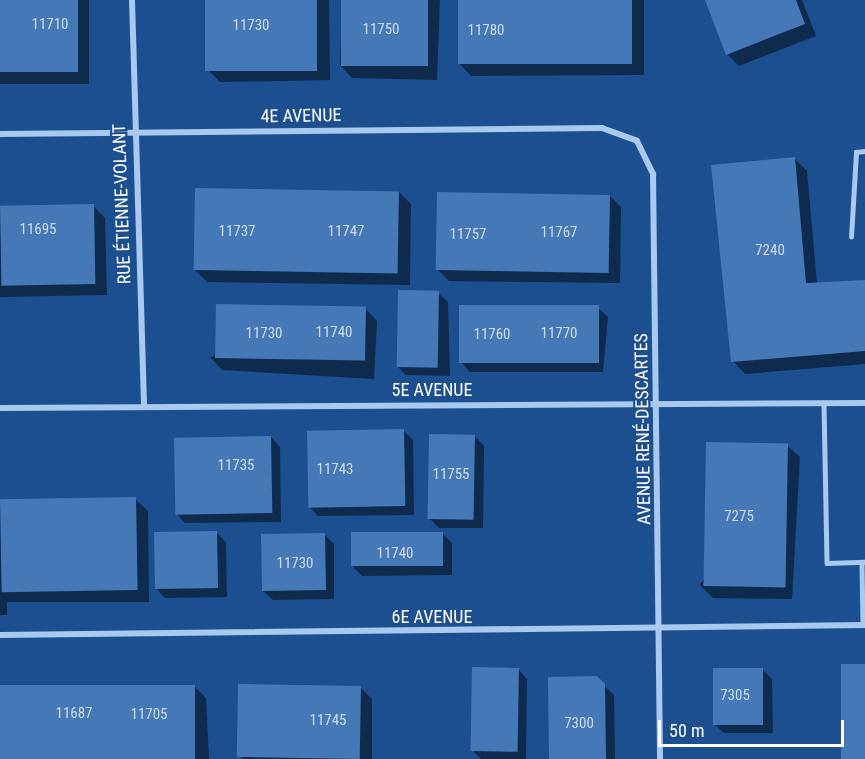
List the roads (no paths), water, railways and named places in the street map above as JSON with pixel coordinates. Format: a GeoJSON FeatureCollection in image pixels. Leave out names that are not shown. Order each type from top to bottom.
{"type":"FeatureCollection","features":[{"type":"Feature","properties":{"kind":"street","name":"RUE ÉTIENNE-VOLANT"},"geometry":{"type":"LineString","coordinates":[[132,0],[134,133],[144,407]]}},
{"type":"Feature","properties":{"kind":"street","name":"4E AVENUE"},"geometry":{"type":"LineString","coordinates":[[0,134],[602,128]]}},
{"type":"Feature","properties":{"kind":"street","name":"AVENUE RENÉ-DESCARTES"},"geometry":{"type":"LineString","coordinates":[[602,128],[637,141],[653,174],[658,405],[660,759]]}},
{"type":"Feature","properties":{"kind":"street","name":"5E AVENUE"},"geometry":{"type":"LineString","coordinates":[[0,408],[865,403]]}},
{"type":"Feature","properties":{"kind":"street","name":"6E AVENUE"},"geometry":{"type":"LineString","coordinates":[[0,635],[659,630],[864,625]]}},
{"type":"Feature","properties":{"kind":"lane"},"geometry":{"type":"LineString","coordinates":[[851,237],[856,152],[865,151]]}},
{"type":"Feature","properties":{"kind":"lane"},"geometry":{"type":"LineString","coordinates":[[824,404],[827,563],[864,562],[864,625]]}}]}
